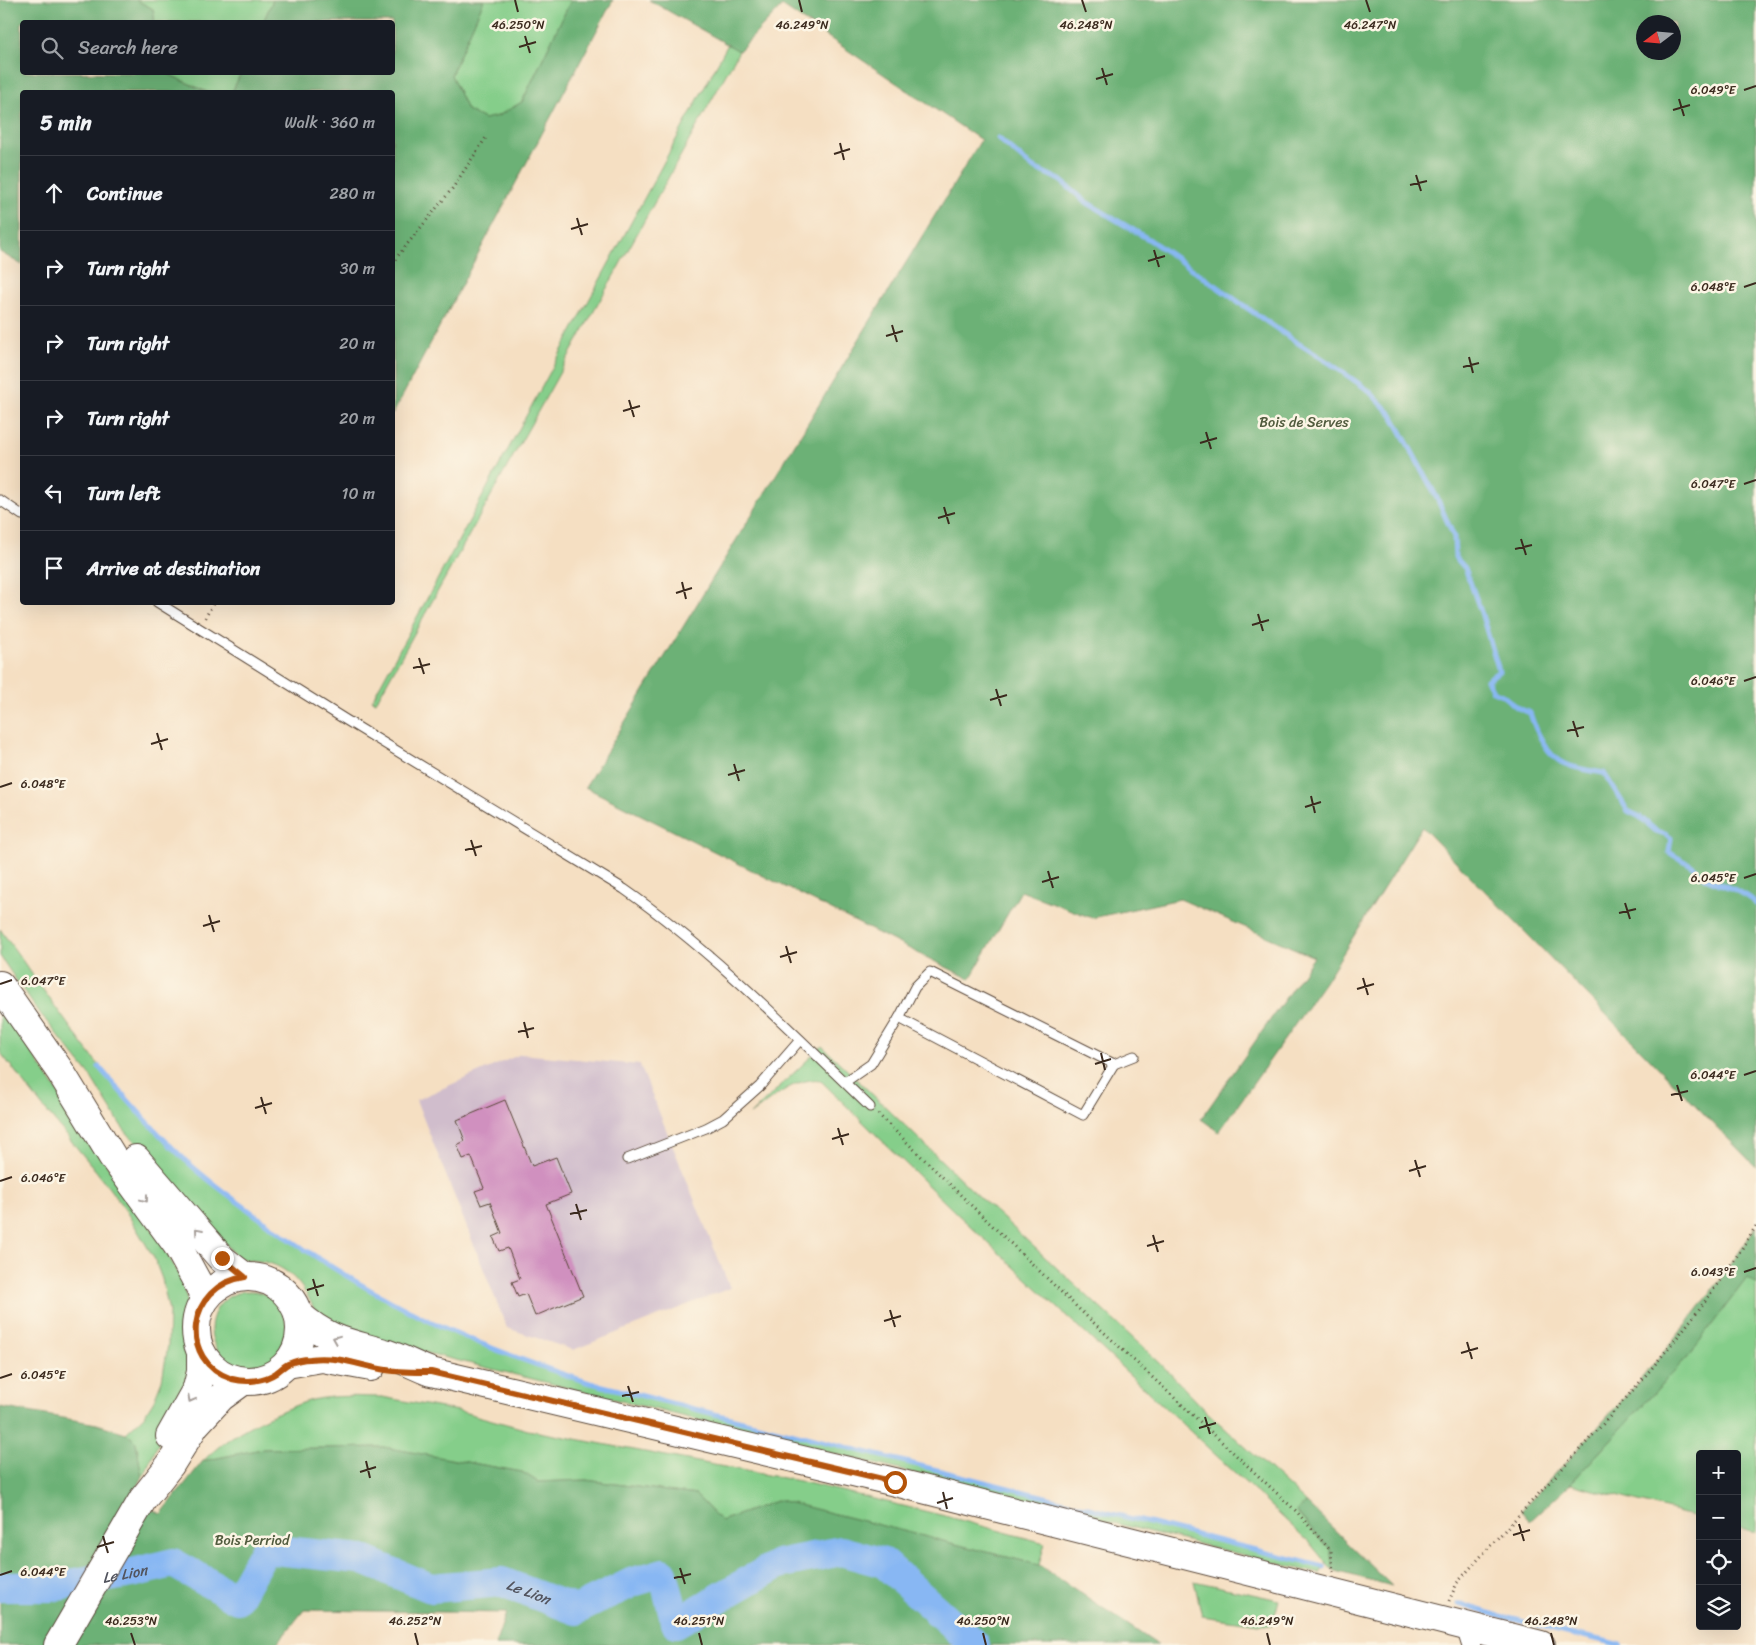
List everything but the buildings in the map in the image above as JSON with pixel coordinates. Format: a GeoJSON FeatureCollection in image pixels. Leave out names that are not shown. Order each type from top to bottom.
{"type":"FeatureCollection","features":[{"type":"Feature","properties":{"kind":"main road"},"geometry":{"type":"LineString","coordinates":[[0,985],[60,1071],[112,1156],[178,1245],[201,1290],[204,1300]]}},
{"type":"Feature","properties":{"kind":"main road"},"geometry":{"type":"LineString","coordinates":[[60,1071],[222,1258],[245,1277]]}},
{"type":"Feature","properties":{"kind":"main road"},"geometry":{"type":"LineString","coordinates":[[143,1499],[157,1457],[197,1388],[201,1372],[201,1352],[196,1326],[204,1300],[209,1294],[229,1280],[245,1277],[265,1280],[282,1290],[289,1297],[298,1314],[319,1332],[365,1349],[389,1355],[431,1372],[895,1482],[1336,1593],[1459,1630],[1526,1643]]}},
{"type":"Feature","properties":{"kind":"main road"},"geometry":{"type":"LineString","coordinates":[[201,1352],[211,1365],[223,1375],[243,1381],[267,1378],[287,1364],[295,1351],[300,1337],[298,1314]]}},
{"type":"Feature","properties":{"kind":"main road"},"geometry":{"type":"LineString","coordinates":[[287,1364],[322,1358],[387,1370],[431,1372]]}},
{"type":"Feature","properties":{"kind":"main road"},"geometry":{"type":"LineString","coordinates":[[58,1645],[143,1499],[170,1465],[195,1425],[221,1398],[243,1381]]}},
{"type":"Feature","properties":{"kind":"lane"},"geometry":{"type":"LineString","coordinates":[[0,500],[20,514]]}},
{"type":"Feature","properties":{"kind":"lane"},"geometry":{"type":"LineString","coordinates":[[162,605],[346,720],[624,889],[664,916],[705,951],[870,1106]]}},
{"type":"Feature","properties":{"kind":"lane"},"geometry":{"type":"LineString","coordinates":[[845,1082],[871,1064],[915,987],[930,972],[1114,1064]]}},
{"type":"Feature","properties":{"kind":"lane"},"geometry":{"type":"LineString","coordinates":[[899,1018],[1083,1115],[1114,1064],[1134,1056]]}},
{"type":"Feature","properties":{"kind":"lane"},"geometry":{"type":"LineString","coordinates":[[627,1158],[706,1128],[722,1119],[760,1086],[800,1040]]}},
{"type":"Feature","properties":{"kind":"path"},"geometry":{"type":"LineString","coordinates":[[395,258],[452,189],[487,136]]}},
{"type":"Feature","properties":{"kind":"path"},"geometry":{"type":"LineString","coordinates":[[870,1106],[1010,1243],[1296,1511],[1331,1551],[1336,1593]]}},
{"type":"Feature","properties":{"kind":"path"},"geometry":{"type":"LineString","coordinates":[[1459,1630],[1452,1592],[1457,1583],[1654,1365],[1691,1319],[1756,1226]]}},
{"type":"Feature","properties":{"kind":"shaded area"},"geometry":{"type":"Polygon","coordinates":[[[521,1054],[640,1065],[730,1288],[573,1350],[507,1328],[416,1100],[521,1054]]]}},
{"type":"Feature","properties":{"kind":"green space"},"geometry":{"type":"Polygon","coordinates":[[[0,0],[136,0],[153,9],[155,20],[20,20],[20,75],[170,75],[203,90],[20,90],[20,264],[0,252],[0,0]]]}},
{"type":"Feature","properties":{"kind":"green space"},"geometry":{"type":"Polygon","coordinates":[[[136,0],[273,0],[264,20],[155,20],[153,9],[136,0]]]}},
{"type":"Feature","properties":{"kind":"green space"},"geometry":{"type":"Polygon","coordinates":[[[273,0],[484,0],[451,75],[467,110],[484,119],[498,116],[522,102],[571,0],[613,0],[395,410],[395,90],[233,90],[240,75],[395,75],[395,20],[264,20],[273,0]]]}},
{"type":"Feature","properties":{"kind":"green space"},"geometry":{"type":"Polygon","coordinates":[[[484,0],[571,0],[522,102],[498,116],[484,119],[467,110],[451,75],[484,0]]]}},
{"type":"Feature","properties":{"kind":"green space","name":"Bois de Serves"},"geometry":{"type":"Polygon","coordinates":[[[649,0],[1756,0],[1756,1167],[1422,827],[1325,982],[1219,1132],[1201,1119],[1314,957],[1180,899],[1092,918],[1021,891],[970,979],[585,787],[981,140],[782,6],[739,51],[649,0]]]}},
{"type":"Feature","properties":{"kind":"green space"},"geometry":{"type":"Polygon","coordinates":[[[728,44],[739,51],[376,702],[372,700],[728,44]]]}},
{"type":"Feature","properties":{"kind":"green space"},"geometry":{"type":"Polygon","coordinates":[[[170,75],[240,75],[233,90],[203,90],[170,75]]]}},
{"type":"Feature","properties":{"kind":"green space"},"geometry":{"type":"Polygon","coordinates":[[[0,929],[72,1030],[129,1103],[181,1157],[239,1203],[306,1250],[352,1279],[424,1318],[504,1353],[587,1382],[1324,1567],[1320,1574],[371,1339],[317,1315],[298,1282],[284,1270],[275,1265],[244,1259],[235,1255],[122,1127],[89,1074],[35,1007],[0,956],[0,929]]]}},
{"type":"Feature","properties":{"kind":"green space"},"geometry":{"type":"Polygon","coordinates":[[[0,1005],[83,1130],[152,1229],[184,1282],[187,1304],[184,1317],[184,1335],[191,1365],[188,1381],[142,1478],[136,1442],[126,1433],[144,1416],[154,1400],[162,1380],[168,1345],[169,1312],[162,1279],[154,1258],[126,1211],[0,1052],[0,1005]]]}},
{"type":"Feature","properties":{"kind":"green space"},"geometry":{"type":"Polygon","coordinates":[[[822,1046],[970,1188],[1161,1364],[1207,1412],[1307,1503],[1296,1512],[1331,1551],[1332,1570],[1309,1542],[953,1210],[820,1080],[810,1080],[792,1086],[750,1115],[822,1046]]]}},
{"type":"Feature","properties":{"kind":"green space"},"geometry":{"type":"Polygon","coordinates":[[[1756,1226],[1756,1284],[1747,1278],[1690,1354],[1570,1484],[1530,1521],[1521,1511],[1615,1409],[1675,1338],[1731,1265],[1756,1226]]]}},
{"type":"Feature","properties":{"kind":"green space"},"geometry":{"type":"Polygon","coordinates":[[[1747,1277],[1756,1284],[1756,1532],[1741,1528],[1741,1450],[1696,1450],[1696,1517],[1570,1484],[1690,1354],[1747,1277]]]}},
{"type":"Feature","properties":{"kind":"green space"},"geometry":{"type":"Polygon","coordinates":[[[249,1291],[263,1294],[276,1302],[284,1315],[287,1329],[284,1343],[276,1356],[263,1364],[249,1367],[235,1364],[222,1356],[214,1343],[211,1329],[214,1315],[222,1302],[235,1294],[249,1291]]]}},
{"type":"Feature","properties":{"kind":"green space"},"geometry":{"type":"Polygon","coordinates":[[[331,1397],[382,1397],[463,1412],[528,1430],[799,1481],[945,1516],[1045,1543],[1039,1565],[779,1500],[721,1521],[696,1495],[586,1480],[538,1482],[522,1472],[383,1447],[262,1449],[203,1461],[241,1431],[299,1404],[331,1397]]]}},
{"type":"Feature","properties":{"kind":"green space","name":"Bois Perriod"},"geometry":{"type":"Polygon","coordinates":[[[0,1407],[97,1424],[126,1433],[136,1442],[142,1478],[132,1499],[161,1514],[203,1461],[262,1449],[383,1447],[522,1472],[538,1482],[586,1480],[696,1495],[721,1521],[779,1500],[1039,1565],[1158,1645],[495,1645],[506,1613],[304,1610],[276,1645],[0,1645],[0,1407]]]}},
{"type":"Feature","properties":{"kind":"green space"},"geometry":{"type":"Polygon","coordinates":[[[1307,1503],[1392,1586],[1332,1570],[1331,1551],[1296,1511],[1307,1503]]]}},
{"type":"Feature","properties":{"kind":"green space"},"geometry":{"type":"Polygon","coordinates":[[[1194,1581],[1279,1600],[1272,1626],[1202,1616],[1194,1581]]]}},
{"type":"Feature","properties":{"kind":"waterway"},"geometry":{"type":"LineString","coordinates":[[998,138],[1032,167],[1060,180],[1086,202],[1150,240],[1368,390],[1392,415],[1437,498],[1454,537],[1455,557],[1465,568],[1499,671],[1487,680],[1493,691],[1502,695],[1518,708],[1530,713],[1543,742],[1559,761],[1584,770],[1604,773],[1628,811],[1640,817],[1656,831],[1671,838],[1669,852],[1693,867],[1704,877],[1746,895],[1756,904]]}},
{"type":"Feature","properties":{"kind":"waterway"},"geometry":{"type":"LineString","coordinates":[[99,1067],[181,1156],[211,1182],[264,1221],[308,1252],[378,1294],[425,1319],[485,1345],[587,1382],[1324,1567]]}},
{"type":"Feature","properties":{"kind":"waterway","name":"Le Lion"},"geometry":{"type":"LineString","coordinates":[[0,1587],[52,1587],[132,1573],[173,1563],[237,1599],[265,1549],[361,1559],[431,1588],[502,1582],[576,1610],[633,1582],[663,1573],[676,1623],[778,1564],[841,1551],[884,1563],[975,1645]]}},
{"type":"Feature","properties":{"kind":"waterway"},"geometry":{"type":"LineString","coordinates":[[1459,1604],[1499,1616],[1621,1645]]}},
{"type":"Feature","properties":{"kind":"route"},"geometry":{"type":"LineString","coordinates":[[222,1258],[245,1277],[229,1280],[209,1294],[200,1310],[196,1331],[201,1352],[207,1361],[214,1369],[233,1379],[243,1381],[259,1380],[281,1370],[287,1364],[322,1358],[387,1370],[431,1372],[895,1482]]}}]}
